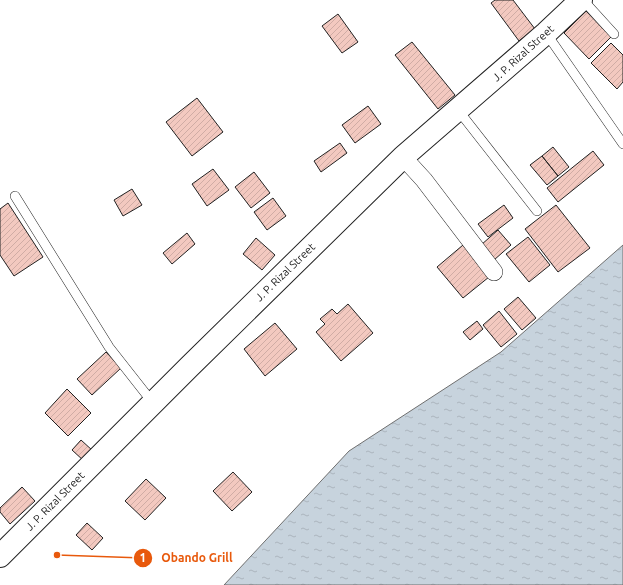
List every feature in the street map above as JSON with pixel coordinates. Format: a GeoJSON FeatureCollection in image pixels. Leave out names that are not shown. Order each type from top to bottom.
{"type":"FeatureCollection","features":[{"type":"Feature","properties":{"kind":"main road","name":"J. P. Rizal Street"},"geometry":{"type":"LineString","coordinates":[[0,556],[403,157],[582,0]]}},
{"type":"Feature","properties":{"kind":"street"},"geometry":{"type":"LineString","coordinates":[[403,157],[424,180],[494,272]]}},
{"type":"Feature","properties":{"kind":"lane"},"geometry":{"type":"LineString","coordinates":[[582,0],[614,34]]}},
{"type":"Feature","properties":{"kind":"lane"},"geometry":{"type":"LineString","coordinates":[[546,33],[623,144]]}},
{"type":"Feature","properties":{"kind":"lane"},"geometry":{"type":"LineString","coordinates":[[458,110],[537,211]]}},
{"type":"Feature","properties":{"kind":"lane"},"geometry":{"type":"LineString","coordinates":[[16,196],[106,342],[153,403]]}},
{"type":"Feature","properties":{"kind":"water"},"geometry":{"type":"Polygon","coordinates":[[[623,245],[623,585],[224,585],[349,451],[501,352],[623,245]]]}},
{"type":"Feature","properties":{"kind":"building"},"geometry":{"type":"Polygon","coordinates":[[[495,0],[513,0],[535,29],[519,41],[491,3],[495,0]]]}},
{"type":"Feature","properties":{"kind":"building"},"geometry":{"type":"Polygon","coordinates":[[[586,11],[611,37],[589,59],[564,33],[586,11]]]}},
{"type":"Feature","properties":{"kind":"building"},"geometry":{"type":"Polygon","coordinates":[[[338,14],[358,42],[342,53],[322,26],[338,14]]]}},
{"type":"Feature","properties":{"kind":"building"},"geometry":{"type":"Polygon","coordinates":[[[412,42],[455,95],[438,109],[395,55],[412,42]]]}},
{"type":"Feature","properties":{"kind":"building"},"geometry":{"type":"Polygon","coordinates":[[[611,43],[623,55],[623,82],[617,89],[591,63],[611,43]]]}},
{"type":"Feature","properties":{"kind":"building"},"geometry":{"type":"Polygon","coordinates":[[[197,98],[223,132],[192,156],[166,122],[197,98]]]}},
{"type":"Feature","properties":{"kind":"building"},"geometry":{"type":"Polygon","coordinates":[[[368,106],[381,124],[355,143],[342,125],[368,106]]]}},
{"type":"Feature","properties":{"kind":"building"},"geometry":{"type":"Polygon","coordinates":[[[340,143],[347,153],[321,172],[314,161],[340,143]]]}},
{"type":"Feature","properties":{"kind":"building"},"geometry":{"type":"Polygon","coordinates":[[[553,147],[569,167],[558,176],[542,156],[553,147]]]}},
{"type":"Feature","properties":{"kind":"building"},"geometry":{"type":"Polygon","coordinates":[[[593,151],[604,165],[558,202],[547,188],[593,151]]]}},
{"type":"Feature","properties":{"kind":"building"},"geometry":{"type":"Polygon","coordinates":[[[542,156],[558,176],[547,185],[530,165],[542,156]]]}},
{"type":"Feature","properties":{"kind":"building"},"geometry":{"type":"Polygon","coordinates":[[[213,169],[229,190],[207,206],[192,184],[213,169]]]}},
{"type":"Feature","properties":{"kind":"building"},"geometry":{"type":"Polygon","coordinates":[[[254,172],[270,193],[251,208],[235,187],[254,172]]]}},
{"type":"Feature","properties":{"kind":"building"},"geometry":{"type":"Polygon","coordinates":[[[132,189],[142,205],[123,216],[114,200],[132,189]]]}},
{"type":"Feature","properties":{"kind":"building"},"geometry":{"type":"Polygon","coordinates":[[[273,198],[286,216],[267,230],[254,212],[273,198]]]}},
{"type":"Feature","properties":{"kind":"building"},"geometry":{"type":"Polygon","coordinates":[[[8,203],[43,257],[14,276],[0,255],[0,209],[8,203]]]}},
{"type":"Feature","properties":{"kind":"building"},"geometry":{"type":"Polygon","coordinates":[[[504,205],[513,218],[488,237],[478,224],[504,205]]]}},
{"type":"Feature","properties":{"kind":"building"},"geometry":{"type":"Polygon","coordinates":[[[556,205],[590,248],[558,272],[525,229],[556,205]]]}},
{"type":"Feature","properties":{"kind":"building"},"geometry":{"type":"Polygon","coordinates":[[[498,230],[511,245],[494,260],[481,245],[498,230]]]}},
{"type":"Feature","properties":{"kind":"building"},"geometry":{"type":"Polygon","coordinates":[[[187,233],[195,244],[172,264],[163,253],[187,233]]]}},
{"type":"Feature","properties":{"kind":"building"},"geometry":{"type":"Polygon","coordinates":[[[528,237],[550,265],[529,282],[506,254],[528,237]]]}},
{"type":"Feature","properties":{"kind":"building"},"geometry":{"type":"Polygon","coordinates":[[[256,238],[275,255],[262,270],[243,254],[256,238]]]}},
{"type":"Feature","properties":{"kind":"building"},"geometry":{"type":"Polygon","coordinates":[[[463,245],[489,277],[463,298],[437,267],[463,245]]]}},
{"type":"Feature","properties":{"kind":"building"},"geometry":{"type":"Polygon","coordinates":[[[518,297],[536,318],[522,330],[504,309],[518,297]]]}},
{"type":"Feature","properties":{"kind":"building"},"geometry":{"type":"Polygon","coordinates":[[[348,304],[373,333],[341,361],[316,332],[325,324],[320,319],[332,309],[337,314],[348,304]]]}},
{"type":"Feature","properties":{"kind":"building"},"geometry":{"type":"Polygon","coordinates":[[[499,311],[517,334],[501,347],[483,325],[499,311]]]}},
{"type":"Feature","properties":{"kind":"building"},"geometry":{"type":"Polygon","coordinates":[[[477,321],[483,329],[470,340],[463,332],[477,321]]]}},
{"type":"Feature","properties":{"kind":"building"},"geometry":{"type":"Polygon","coordinates":[[[275,323],[297,349],[265,376],[244,349],[275,323]]]}},
{"type":"Feature","properties":{"kind":"building"},"geometry":{"type":"Polygon","coordinates":[[[106,352],[121,368],[92,395],[77,379],[106,352]]]}},
{"type":"Feature","properties":{"kind":"building"},"geometry":{"type":"Polygon","coordinates":[[[67,389],[91,413],[68,436],[45,413],[67,389]]]}},
{"type":"Feature","properties":{"kind":"building"},"geometry":{"type":"Polygon","coordinates":[[[81,440],[93,451],[84,461],[72,450],[81,440]]]}},
{"type":"Feature","properties":{"kind":"building"},"geometry":{"type":"Polygon","coordinates":[[[233,472],[252,492],[232,511],[213,491],[233,472]]]}},
{"type":"Feature","properties":{"kind":"building"},"geometry":{"type":"Polygon","coordinates":[[[146,479],[166,498],[145,520],[125,501],[146,479]]]}},
{"type":"Feature","properties":{"kind":"building"},"geometry":{"type":"Polygon","coordinates":[[[22,487],[35,501],[10,524],[0,512],[0,508],[22,487]]]}},
{"type":"Feature","properties":{"kind":"building"},"geometry":{"type":"Polygon","coordinates":[[[87,523],[103,538],[92,550],[76,535],[87,523]]]}},
{"type":"Feature","properties":{"kind":"place","name":"Obando Grill"},"geometry":{"type":"Point","coordinates":[57,555]}}]}
